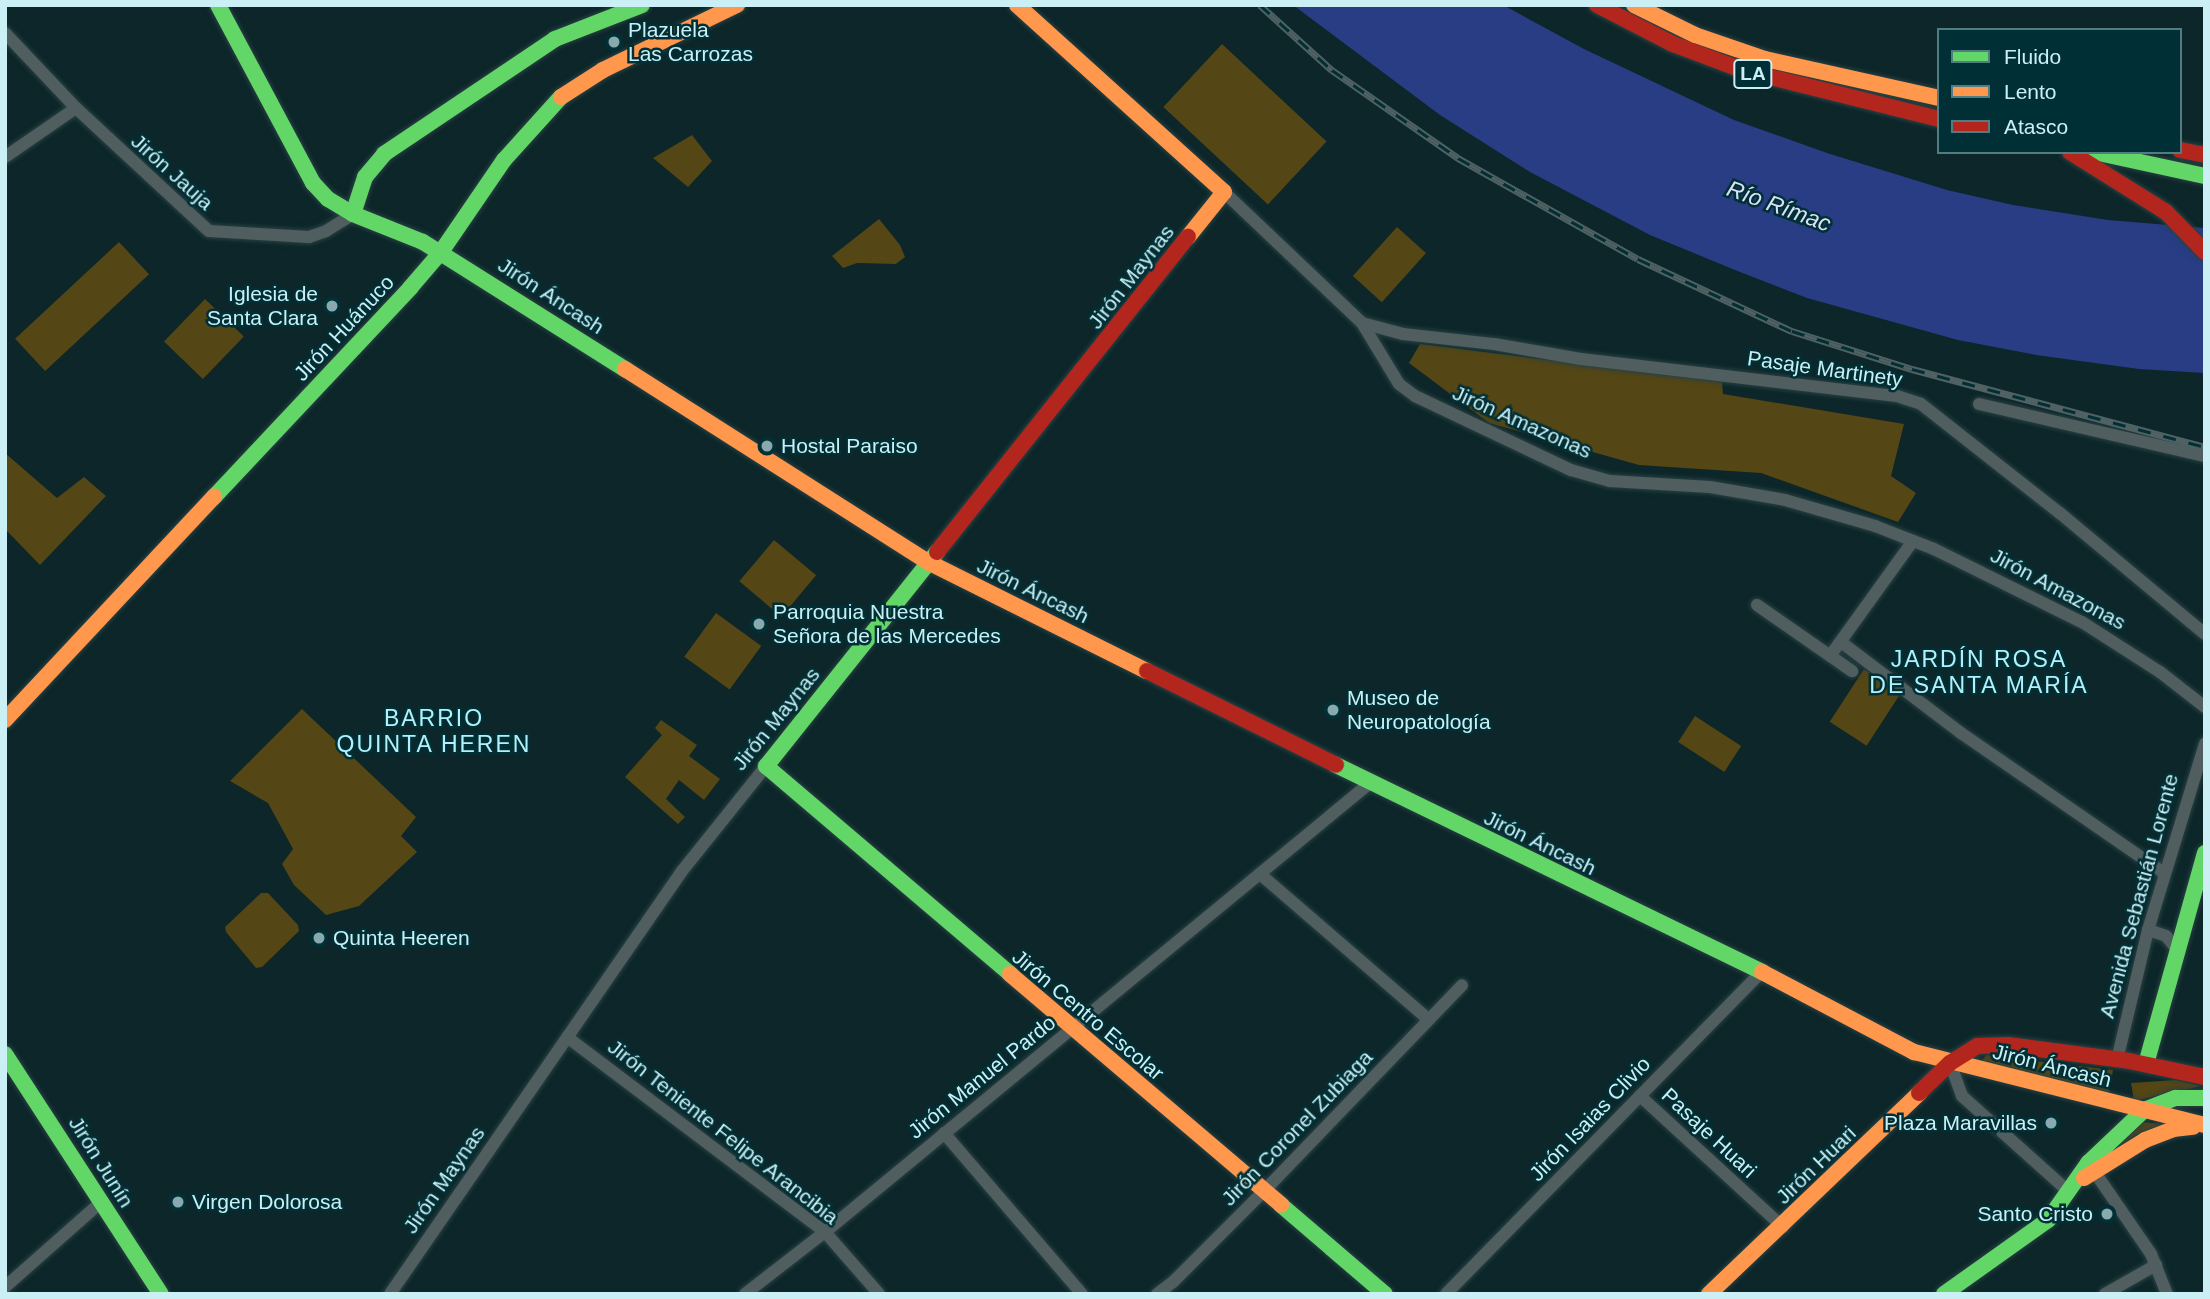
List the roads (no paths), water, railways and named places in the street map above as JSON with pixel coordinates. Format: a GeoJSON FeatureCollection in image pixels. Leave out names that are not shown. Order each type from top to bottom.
{"type":"FeatureCollection","features":[{"type":"Feature","properties":{"kind":"main road","name":"Jirón Áncash"},"geometry":{"type":"LineString","coordinates":[[218,5],[313,183],[328,199],[353,214],[441,252],[930,563],[1761,972],[1914,1052],[2205,1126]]}},
{"type":"Feature","properties":{"kind":"main road"},"geometry":{"type":"LineString","coordinates":[[353,214],[366,177],[384,153],[555,39],[642,5]]}},
{"type":"Feature","properties":{"kind":"main road","name":"Jirón Huánuco"},"geometry":{"type":"LineString","coordinates":[[5,720],[441,252],[504,160],[555,101],[603,70],[737,5]]}},
{"type":"Feature","properties":{"kind":"main road","name":"Jirón Amazonas"},"geometry":{"type":"LineString","coordinates":[[1017,5],[1224,192]]}},
{"type":"Feature","properties":{"kind":"main road","name":"LA"},"geometry":{"type":"LineString","coordinates":[[1597,5],[1673,44],[1742,70],[1937,119]]}},
{"type":"Feature","properties":{"kind":"main road","name":"LA"},"geometry":{"type":"LineString","coordinates":[[1634,5],[1695,35],[1765,59],[1937,98]]}},
{"type":"Feature","properties":{"kind":"main road"},"geometry":{"type":"LineString","coordinates":[[2182,150],[2205,156]]}},
{"type":"Feature","properties":{"kind":"main road"},"geometry":{"type":"LineString","coordinates":[[2074,154],[2119,180],[2166,212],[2205,252]]}},
{"type":"Feature","properties":{"kind":"main road"},"geometry":{"type":"LineString","coordinates":[[2103,154],[2205,176]]}},
{"type":"Feature","properties":{"kind":"main road","name":"Jirón Maynas"},"geometry":{"type":"LineString","coordinates":[[766,766],[1224,192]]}},
{"type":"Feature","properties":{"kind":"main road","name":"Jirón Centro Escolar"},"geometry":{"type":"LineString","coordinates":[[766,766],[1071,1029],[1385,1294]]}},
{"type":"Feature","properties":{"kind":"main road"},"geometry":{"type":"LineString","coordinates":[[2151,1065],[2181,956],[2205,853]]}},
{"type":"Feature","properties":{"kind":"main road","name":"Jirón Áncash"},"geometry":{"type":"LineString","coordinates":[[1950,1063],[1976,1046],[1992,1044],[2151,1065],[2205,1077]]}},
{"type":"Feature","properties":{"kind":"main road","name":"Jirón Junín"},"geometry":{"type":"LineString","coordinates":[[5,1054],[161,1294]]}},
{"type":"Feature","properties":{"kind":"main road","name":"Jirón Huari"},"geometry":{"type":"LineString","coordinates":[[1709,1294],[1783,1227],[1950,1063]]}},
{"type":"Feature","properties":{"kind":"main road"},"geometry":{"type":"LineString","coordinates":[[1944,1294],[2040,1226],[2054,1213],[2068,1191],[2115,1135],[2144,1110],[2175,1098],[2205,1098]]}},
{"type":"Feature","properties":{"kind":"main road"},"geometry":{"type":"LineString","coordinates":[[2068,1191],[2094,1171],[2158,1134],[2173,1129],[2205,1126]]}},
{"type":"Feature","properties":{"kind":"street","name":"Jirón Jauja"},"geometry":{"type":"LineString","coordinates":[[5,33],[76,108],[209,231],[309,236],[333,228],[353,214]]}},
{"type":"Feature","properties":{"kind":"street"},"geometry":{"type":"LineString","coordinates":[[5,157],[76,108]]}},
{"type":"Feature","properties":{"kind":"street","name":"Jirón Amazonas"},"geometry":{"type":"LineString","coordinates":[[1224,192],[1362,323],[1399,384],[1415,396],[1571,470],[1610,481],[1710,486],[1785,500],[1913,541],[1953,557],[2082,622],[2160,672],[2205,707]]}},
{"type":"Feature","properties":{"kind":"street","name":"Pasaje Martinety"},"geometry":{"type":"LineString","coordinates":[[1362,323],[1403,334],[1494,344],[1581,359],[1897,396],[1920,404],[2061,514],[2205,634]]}},
{"type":"Feature","properties":{"kind":"street"},"geometry":{"type":"LineString","coordinates":[[1979,404],[2205,456]]}},
{"type":"Feature","properties":{"kind":"street"},"geometry":{"type":"LineString","coordinates":[[1830,656],[1913,541]]}},
{"type":"Feature","properties":{"kind":"street"},"geometry":{"type":"LineString","coordinates":[[1757,605],[1852,671]]}},
{"type":"Feature","properties":{"kind":"street"},"geometry":{"type":"LineString","coordinates":[[1841,642],[1961,733],[2164,873]]}},
{"type":"Feature","properties":{"kind":"street","name":"Avenida Sebastián Lorente"},"geometry":{"type":"LineString","coordinates":[[2116,1060],[2164,873],[2205,744]]}},
{"type":"Feature","properties":{"kind":"street","name":"Jirón Maynas"},"geometry":{"type":"LineString","coordinates":[[396,1292],[682,871],[766,766]]}},
{"type":"Feature","properties":{"kind":"street","name":"Jirón Manuel Pardo"},"geometry":{"type":"LineString","coordinates":[[745,1294],[825,1232],[1371,782]]}},
{"type":"Feature","properties":{"kind":"street"},"geometry":{"type":"LineString","coordinates":[[1260,874],[1429,1020]]}},
{"type":"Feature","properties":{"kind":"street"},"geometry":{"type":"LineString","coordinates":[[2181,956],[2205,890]]}},
{"type":"Feature","properties":{"kind":"street"},"geometry":{"type":"LineString","coordinates":[[2148,930],[2166,936],[2181,956]]}},
{"type":"Feature","properties":{"kind":"street","name":"Jirón Isaias Clivio"},"geometry":{"type":"LineString","coordinates":[[1446,1294],[1761,972]]}},
{"type":"Feature","properties":{"kind":"street","name":"Jirón Coronel Zubiaga"},"geometry":{"type":"LineString","coordinates":[[1157,1294],[1174,1281],[1265,1190],[1462,985]]}},
{"type":"Feature","properties":{"kind":"street","name":"Jirón Teniente Felipe Arancibia"},"geometry":{"type":"LineString","coordinates":[[567,1037],[825,1232],[880,1294]]}},
{"type":"Feature","properties":{"kind":"street"},"geometry":{"type":"LineString","coordinates":[[1950,1063],[1962,1096],[2068,1191]]}},
{"type":"Feature","properties":{"kind":"street","name":"Pasaje Huari"},"geometry":{"type":"LineString","coordinates":[[1640,1096],[1783,1227]]}},
{"type":"Feature","properties":{"kind":"street"},"geometry":{"type":"LineString","coordinates":[[944,1133],[1082,1294]]}},
{"type":"Feature","properties":{"kind":"street"},"geometry":{"type":"LineString","coordinates":[[2094,1171],[2156,1265],[2167,1294]]}},
{"type":"Feature","properties":{"kind":"street"},"geometry":{"type":"LineString","coordinates":[[5,1287],[101,1202]]}},
{"type":"Feature","properties":{"kind":"street"},"geometry":{"type":"LineString","coordinates":[[2105,1294],[2156,1265]]}},
{"type":"Feature","properties":{"kind":"water","name":"Río Rímac"},"geometry":{"type":"Polygon","coordinates":[[[1293,5],[1503,5],[1584,49],[1734,120],[1827,153],[1947,190],[2013,205],[2108,220],[2205,228],[2205,373],[2139,369],[2036,355],[1958,340],[1807,298],[1735,270],[1650,235],[1530,172],[1440,115],[1293,5]]]}},
{"type":"Feature","properties":{"kind":"railway"},"geometry":{"type":"LineString","coordinates":[[1260,5],[1332,70],[1458,158],[1638,259],[1792,331],[1912,369],[2205,447]]}},
{"type":"Feature","properties":{"kind":"place","name":"Plazuela Las Carrozas"},"geometry":{"type":"Point","coordinates":[614,42]}},
{"type":"Feature","properties":{"kind":"place","name":"Iglesia de Santa Clara"},"geometry":{"type":"Point","coordinates":[332,306]}},
{"type":"Feature","properties":{"kind":"place","name":"Hostal Paraiso"},"geometry":{"type":"Point","coordinates":[767,446]}},
{"type":"Feature","properties":{"kind":"place","name":"Parroquia Nuestra Señora de las Mercedes"},"geometry":{"type":"Point","coordinates":[759,624]}},
{"type":"Feature","properties":{"kind":"place","name":"Museo de Neuropatología"},"geometry":{"type":"Point","coordinates":[1333,710]}},
{"type":"Feature","properties":{"kind":"place","name":"Quinta Heeren"},"geometry":{"type":"Point","coordinates":[319,938]}},
{"type":"Feature","properties":{"kind":"place","name":"Plaza Maravillas"},"geometry":{"type":"Point","coordinates":[2051,1123]}},
{"type":"Feature","properties":{"kind":"place","name":"Virgen Dolorosa"},"geometry":{"type":"Point","coordinates":[178,1202]}},
{"type":"Feature","properties":{"kind":"place","name":"Santo Cristo"},"geometry":{"type":"Point","coordinates":[2107,1214]}},
{"type":"Feature","properties":{"kind":"district","name":"JARDÍN ROSA DE SANTA MARÍA"},"geometry":{"type":"Point","coordinates":[1979,672]}},
{"type":"Feature","properties":{"kind":"district","name":"BARRIO QUINTA HEREN"},"geometry":{"type":"Point","coordinates":[434,731]}}]}
